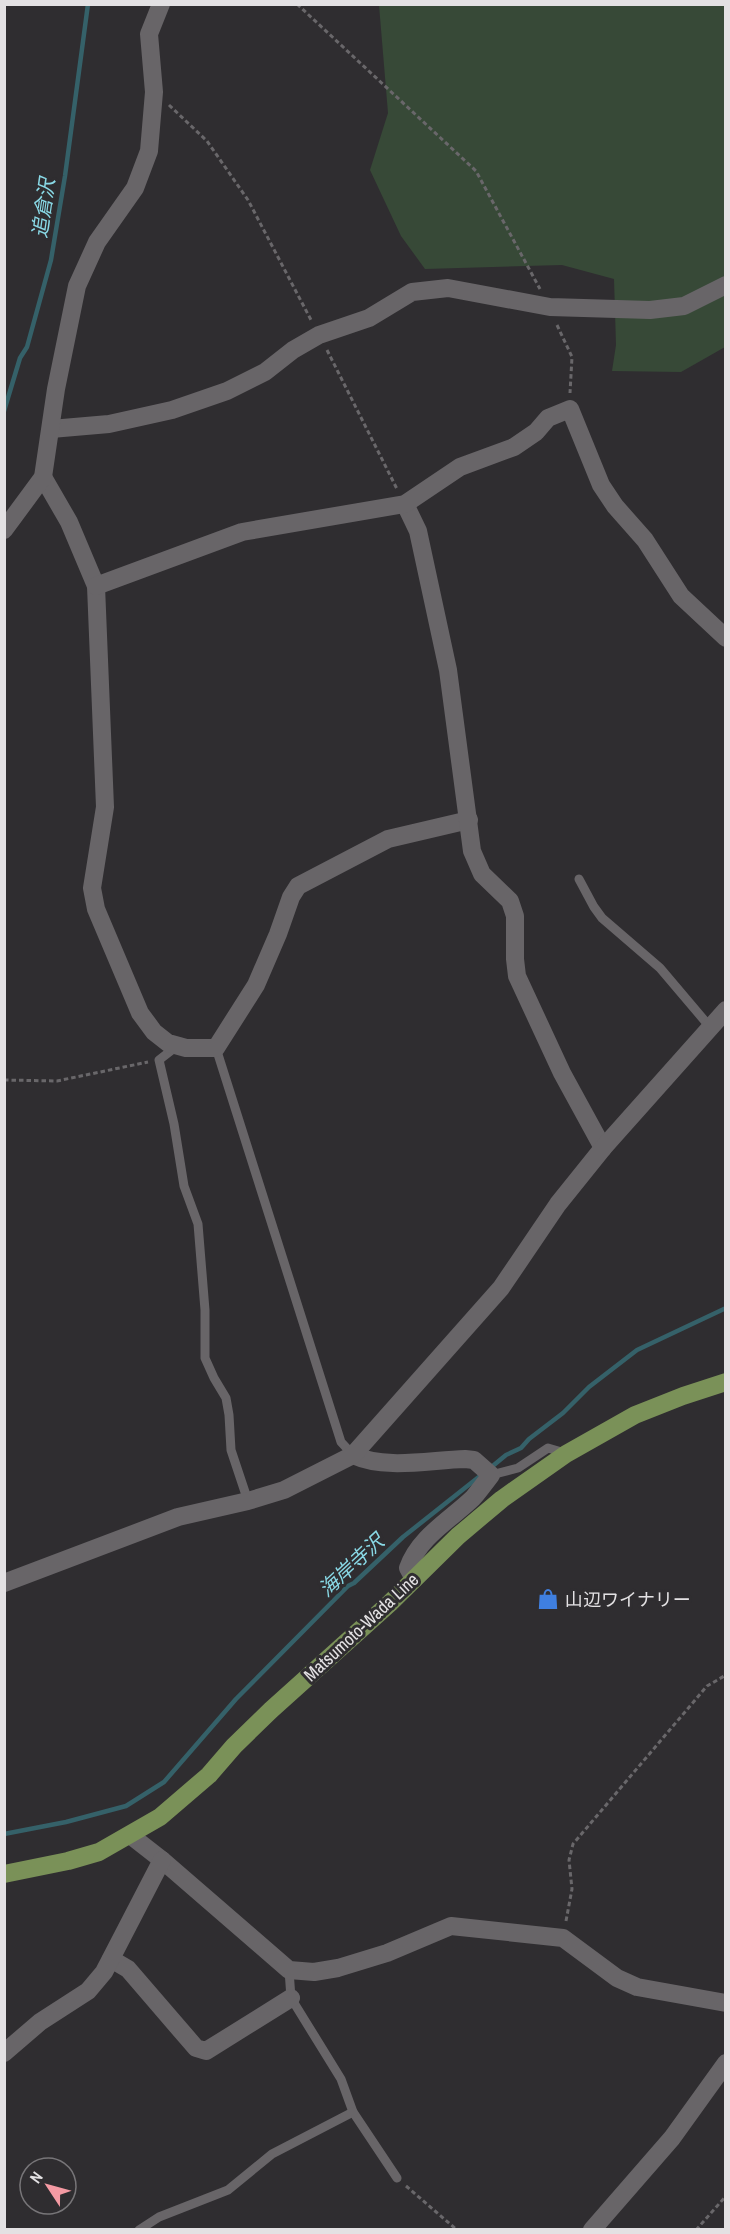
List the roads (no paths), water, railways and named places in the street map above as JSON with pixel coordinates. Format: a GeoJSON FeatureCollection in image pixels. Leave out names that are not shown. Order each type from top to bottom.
{"type":"FeatureCollection","features":[{"type":"Feature","properties":{"kind":"main road","name":"Matsumoto-Wada Line"},"geometry":{"type":"LineString","coordinates":[[4,1874],[68,1862],[88,1855],[130,1835],[160,1816],[186,1796],[271,1710],[390,1603],[458,1536],[502,1499],[566,1454],[634,1415],[726,1382]]}},
{"type":"Feature","properties":{"kind":"street"},"geometry":{"type":"LineString","coordinates":[[4,530],[43,477],[56,389],[77,286],[97,242],[135,188],[149,151],[154,92],[150,34],[161,4]]}},
{"type":"Feature","properties":{"kind":"street"},"geometry":{"type":"LineString","coordinates":[[51,429],[109,424],[183,406],[227,391],[265,372],[293,350],[319,335],[369,318],[412,292],[448,288],[550,307],[650,310],[684,306],[726,285]]}},
{"type":"Feature","properties":{"kind":"street"},"geometry":{"type":"LineString","coordinates":[[96,586],[242,532],[405,504],[460,467],[514,447],[536,432],[548,418],[570,409],[601,485],[615,506],[645,540],[681,596],[726,638]]}},
{"type":"Feature","properties":{"kind":"street"},"geometry":{"type":"LineString","coordinates":[[43,477],[69,522],[96,586],[105,807],[92,888],[96,909],[140,1013],[154,1032],[168,1043],[177,1046],[216,1048],[256,985],[291,897],[298,886],[388,839],[468,820]]}},
{"type":"Feature","properties":{"kind":"street"},"geometry":{"type":"LineString","coordinates":[[405,504],[418,531],[448,670],[472,852],[482,874],[510,901],[515,916],[515,959],[518,976],[562,1073],[603,1148]]}},
{"type":"Feature","properties":{"kind":"street"},"geometry":{"type":"LineString","coordinates":[[5,1582],[178,1517],[284,1490],[353,1455],[501,1288],[558,1204],[603,1148],[726,1010]]}},
{"type":"Feature","properties":{"kind":"street"},"geometry":{"type":"LineString","coordinates":[[353,1455],[367,1461],[388,1463],[474,1460],[491,1476],[473,1497],[416,1551],[408,1568],[414,1579]]}},
{"type":"Feature","properties":{"kind":"street"},"geometry":{"type":"LineString","coordinates":[[130,1835],[290,1970],[314,1972],[338,1968],[387,1953],[451,1926],[563,1938],[617,1977],[637,1987],[726,2003]]}},
{"type":"Feature","properties":{"kind":"street"},"geometry":{"type":"LineString","coordinates":[[4,2053],[40,2022],[88,1991],[104,1972],[162,1860]]}},
{"type":"Feature","properties":{"kind":"street"},"geometry":{"type":"LineString","coordinates":[[111,1959],[128,1969],[195,2049],[206,2051],[291,1998]]}},
{"type":"Feature","properties":{"kind":"street"},"geometry":{"type":"LineString","coordinates":[[592,2229],[672,2138],[726,2063]]}},
{"type":"Feature","properties":{"kind":"lane"},"geometry":{"type":"LineString","coordinates":[[579,879],[602,918],[660,968],[710,1027]]}},
{"type":"Feature","properties":{"kind":"lane"},"geometry":{"type":"LineString","coordinates":[[177,1046],[159,1060],[174,1124],[184,1186],[198,1224],[205,1310],[205,1358],[226,1398],[231,1450],[248,1501]]}},
{"type":"Feature","properties":{"kind":"lane"},"geometry":{"type":"LineString","coordinates":[[216,1048],[342,1442],[353,1455]]}},
{"type":"Feature","properties":{"kind":"lane"},"geometry":{"type":"LineString","coordinates":[[491,1476],[518,1468],[548,1448],[566,1454]]}},
{"type":"Feature","properties":{"kind":"lane"},"geometry":{"type":"LineString","coordinates":[[290,1970],[291,1998],[341,2079],[353,2112],[397,2178]]}},
{"type":"Feature","properties":{"kind":"lane"},"geometry":{"type":"LineString","coordinates":[[139,2229],[159,2217],[228,2190],[272,2154],[353,2112]]}},
{"type":"Feature","properties":{"kind":"waterway","name":"追倉沢"},"geometry":{"type":"LineString","coordinates":[[4,411],[20,358],[27,347],[51,260],[65,176],[88,4]]}},
{"type":"Feature","properties":{"kind":"waterway","name":"海岸寺沢"},"geometry":{"type":"LineString","coordinates":[[489,1469],[506,1455],[521,1448],[563,1413],[589,1387],[637,1350],[726,1308]]}},
{"type":"Feature","properties":{"kind":"waterway","name":"海岸寺沢"},"geometry":{"type":"LineString","coordinates":[[4,1834],[66,1822],[126,1806],[164,1782],[236,1699],[348,1586],[403,1537],[480,1476]]}},
{"type":"Feature","properties":{"kind":"place","name":"山辺ワイナリー"},"geometry":{"type":"Point","coordinates":[548,1599]}}]}
